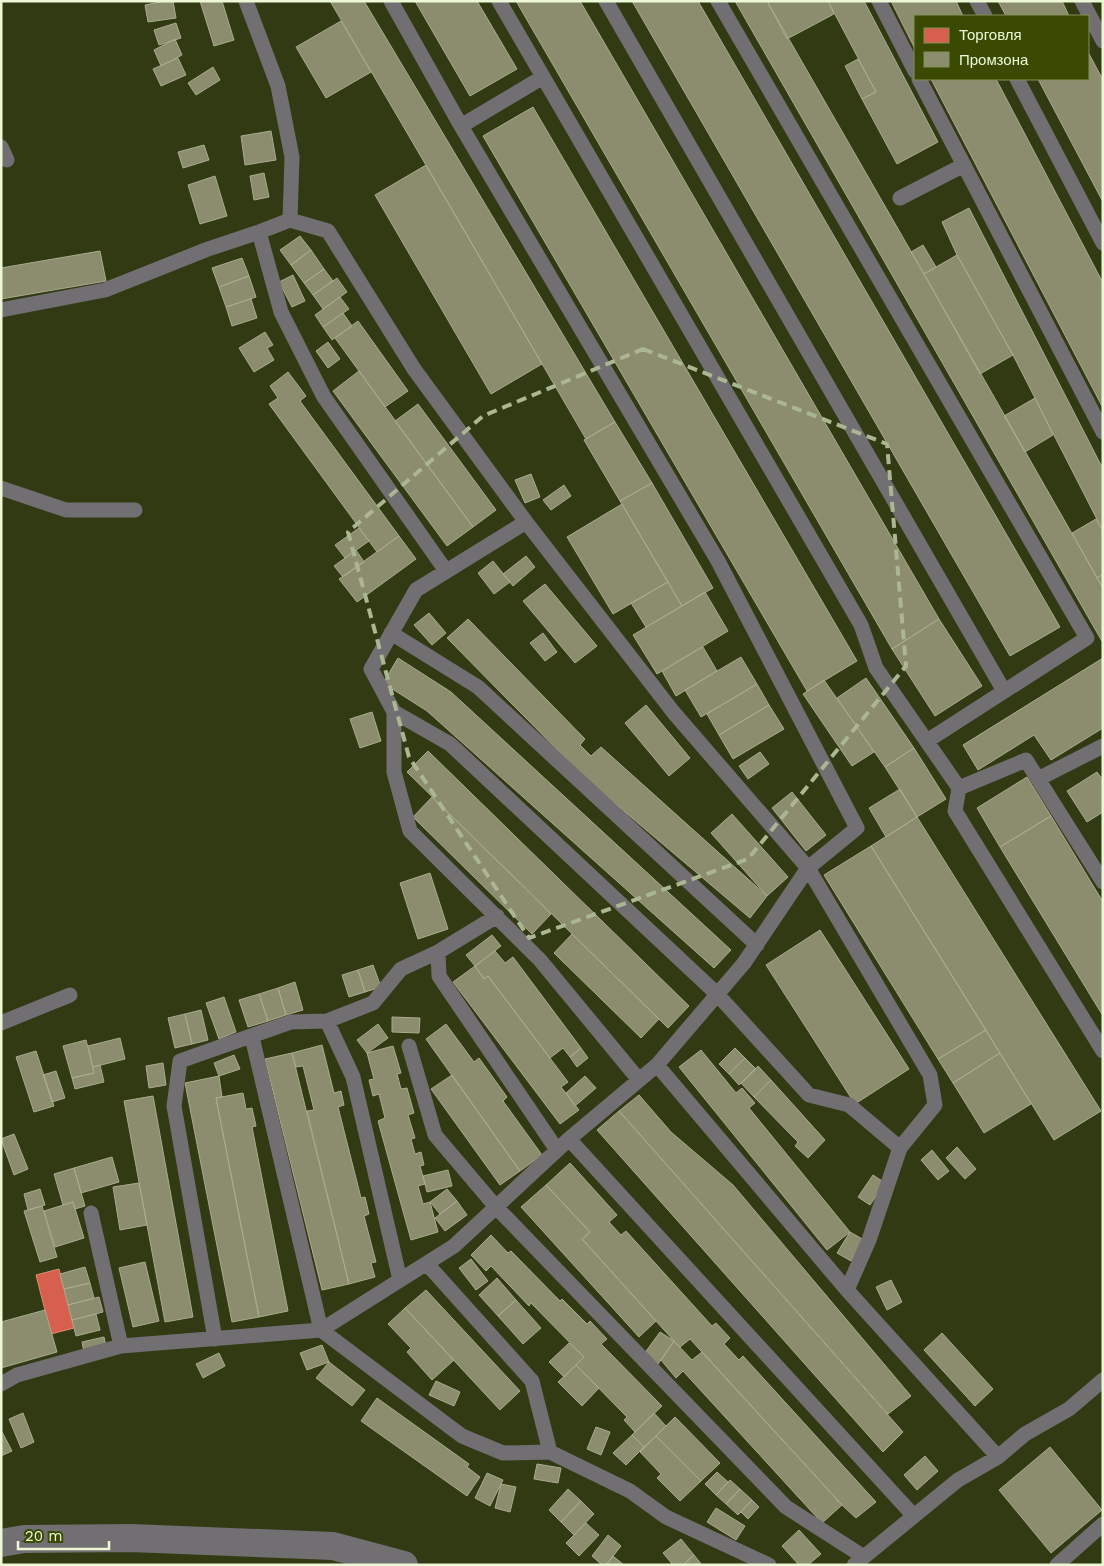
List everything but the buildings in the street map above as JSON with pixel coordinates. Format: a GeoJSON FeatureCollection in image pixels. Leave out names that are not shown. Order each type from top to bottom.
{"type":"FeatureCollection","features":[{"type":"Feature","properties":{"kind":"street"},"geometry":{"type":"LineString","coordinates":[[1,1543],[24,1539],[131,1538],[333,1546],[404,1565]]}},
{"type":"Feature","properties":{"kind":"lane"},"geometry":{"type":"LineString","coordinates":[[246,1],[278,86],[292,157],[290,220]]}},
{"type":"Feature","properties":{"kind":"lane"},"geometry":{"type":"LineString","coordinates":[[1,1384],[17,1375],[121,1346],[321,1330],[427,1264],[454,1246],[569,1139],[657,1065],[744,963],[808,868],[857,828],[718,561],[461,126],[391,1]]}},
{"type":"Feature","properties":{"kind":"lane"},"geometry":{"type":"LineString","coordinates":[[498,1],[861,625],[876,668],[959,788],[955,811],[1103,1051]]}},
{"type":"Feature","properties":{"kind":"lane"},"geometry":{"type":"LineString","coordinates":[[606,1],[1004,690]]}},
{"type":"Feature","properties":{"kind":"lane"},"geometry":{"type":"LineString","coordinates":[[718,1],[1087,638],[927,741]]}},
{"type":"Feature","properties":{"kind":"lane"},"geometry":{"type":"LineString","coordinates":[[879,1],[914,69]]}},
{"type":"Feature","properties":{"kind":"lane"},"geometry":{"type":"LineString","coordinates":[[977,1],[984,15]]}},
{"type":"Feature","properties":{"kind":"lane"},"geometry":{"type":"LineString","coordinates":[[1082,1],[1103,41]]}},
{"type":"Feature","properties":{"kind":"lane"},"geometry":{"type":"LineString","coordinates":[[461,126],[543,77]]}},
{"type":"Feature","properties":{"kind":"lane"},"geometry":{"type":"LineString","coordinates":[[920,80],[1103,432]]}},
{"type":"Feature","properties":{"kind":"lane"},"geometry":{"type":"LineString","coordinates":[[1018,80],[1103,243]]}},
{"type":"Feature","properties":{"kind":"lane"},"geometry":{"type":"LineString","coordinates":[[900,198],[964,165]]}},
{"type":"Feature","properties":{"kind":"lane"},"geometry":{"type":"LineString","coordinates":[[1,310],[105,290],[208,249],[290,220],[328,231],[414,369],[526,522],[674,713],[808,868],[930,1074],[935,1105],[900,1148],[868,1240],[847,1290]]}},
{"type":"Feature","properties":{"kind":"lane"},"geometry":{"type":"LineString","coordinates":[[259,232],[281,312],[324,398],[446,571]]}},
{"type":"Feature","properties":{"kind":"lane"},"geometry":{"type":"LineString","coordinates":[[1,488],[66,510],[135,510]]}},
{"type":"Feature","properties":{"kind":"lane"},"geometry":{"type":"LineString","coordinates":[[526,522],[416,590],[370,669],[394,712],[394,772],[410,831],[540,960],[639,1080]]}},
{"type":"Feature","properties":{"kind":"lane"},"geometry":{"type":"LineString","coordinates":[[391,633],[478,687],[756,945]]}},
{"type":"Feature","properties":{"kind":"lane"},"geometry":{"type":"LineString","coordinates":[[394,712],[450,744],[717,994],[809,1095],[849,1105],[900,1148]]}},
{"type":"Feature","properties":{"kind":"lane"},"geometry":{"type":"LineString","coordinates":[[1038,779],[1103,746]]}},
{"type":"Feature","properties":{"kind":"lane"},"geometry":{"type":"LineString","coordinates":[[959,788],[1026,760],[1103,882]]}},
{"type":"Feature","properties":{"kind":"lane"},"geometry":{"type":"LineString","coordinates":[[215,1338],[174,1106],[180,1061],[291,1022],[327,1021],[373,1003],[401,970],[438,952],[497,916]]}},
{"type":"Feature","properties":{"kind":"lane"},"geometry":{"type":"LineString","coordinates":[[438,952],[439,976],[558,1150]]}},
{"type":"Feature","properties":{"kind":"lane"},"geometry":{"type":"LineString","coordinates":[[1,1023],[70,994]]}},
{"type":"Feature","properties":{"kind":"lane"},"geometry":{"type":"LineString","coordinates":[[327,1021],[353,1077],[400,1280]]}},
{"type":"Feature","properties":{"kind":"lane"},"geometry":{"type":"LineString","coordinates":[[252,1037],[321,1330],[462,1436],[504,1453],[550,1452],[630,1491],[666,1517],[769,1565]]}},
{"type":"Feature","properties":{"kind":"lane"},"geometry":{"type":"LineString","coordinates":[[409,1046],[435,1136],[496,1207],[786,1507],[859,1561],[958,1480],[998,1457],[1025,1434],[1069,1408],[1103,1380]]}},
{"type":"Feature","properties":{"kind":"lane"},"geometry":{"type":"LineString","coordinates":[[657,1065],[847,1290],[998,1457]]}},
{"type":"Feature","properties":{"kind":"lane"},"geometry":{"type":"LineString","coordinates":[[569,1139],[913,1515]]}},
{"type":"Feature","properties":{"kind":"lane"},"geometry":{"type":"LineString","coordinates":[[91,1213],[121,1346]]}},
{"type":"Feature","properties":{"kind":"lane"},"geometry":{"type":"LineString","coordinates":[[427,1264],[532,1381],[550,1452]]}},
{"type":"Feature","properties":{"kind":"lane"},"geometry":{"type":"LineString","coordinates":[[1057,1565],[1103,1524]]}},
{"type":"Feature","properties":{"kind":"highlighted area"},"geometry":{"type":"Polygon","coordinates":[[[643,349],[887,444],[906,666],[748,859],[529,938],[409,757],[348,532],[483,416],[643,349]]]}}]}
